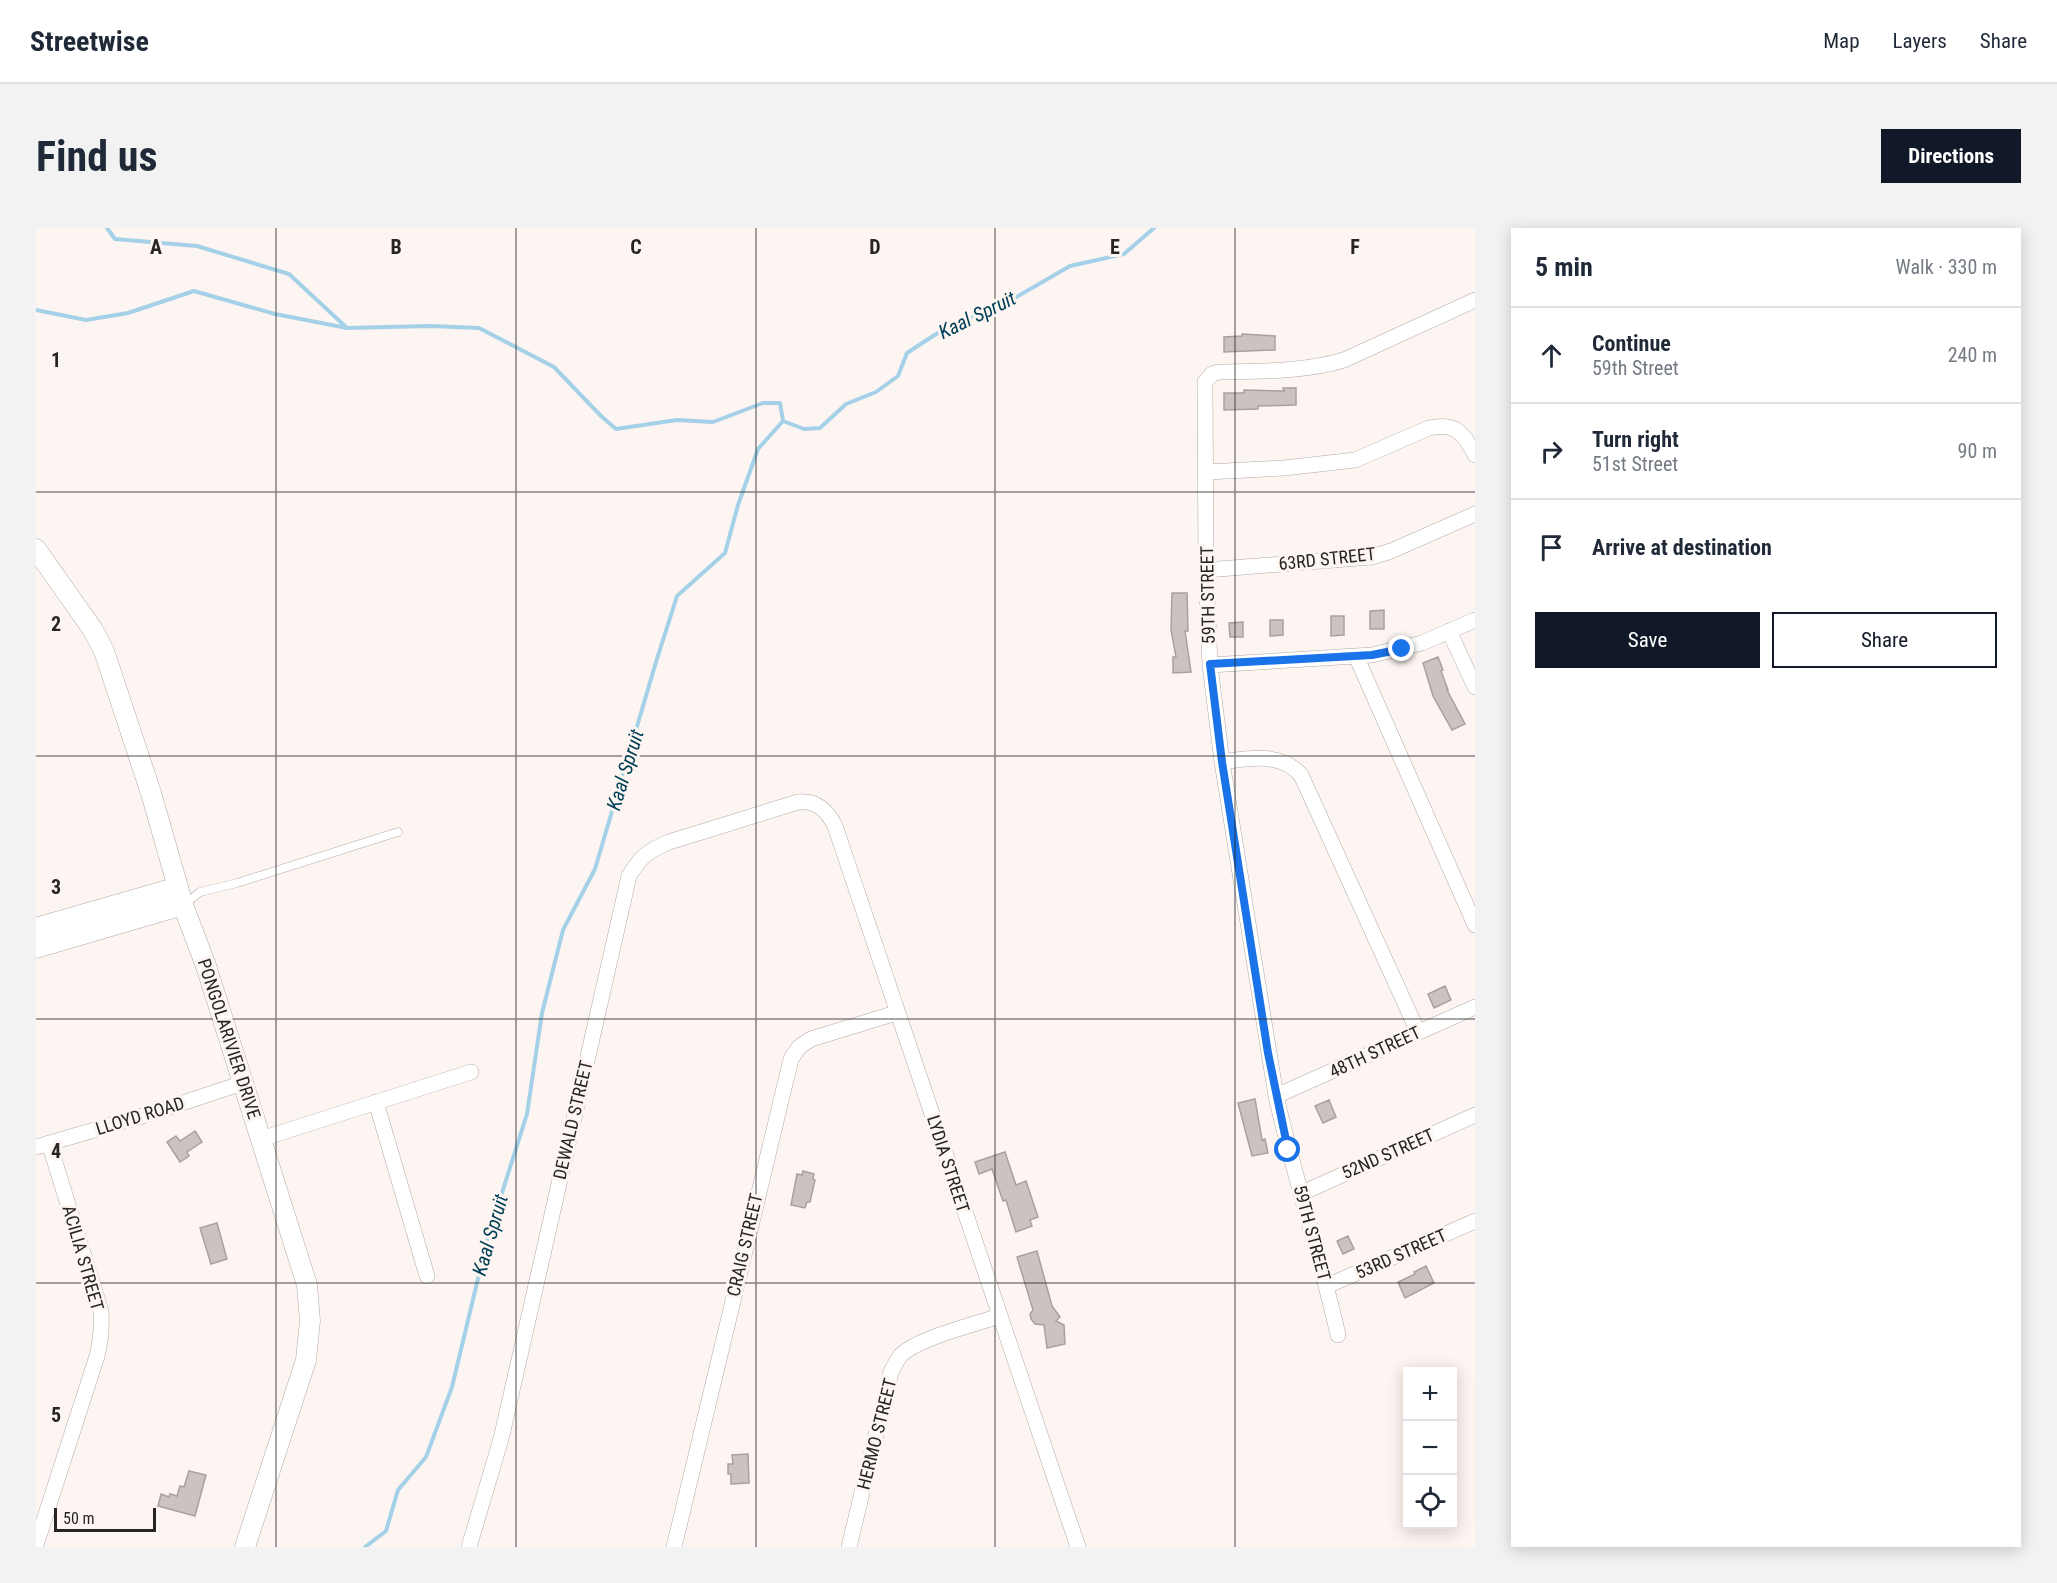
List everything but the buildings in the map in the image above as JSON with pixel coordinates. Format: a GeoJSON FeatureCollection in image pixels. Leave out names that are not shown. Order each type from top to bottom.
{"type":"FeatureCollection","features":[{"type":"Feature","properties":{"kind":"street","name":"59TH STREET"},"geometry":{"type":"LineString","coordinates":[[1338,1335],[1302,1193],[1288,1150],[1276,1096],[1222,762],[1210,664],[1206,570],[1205,382],[1212,374],[1326,365],[1362,353],[1475,300]]}},
{"type":"Feature","properties":{"kind":"street"},"geometry":{"type":"LineString","coordinates":[[1207,472],[1284,468],[1355,460],[1440,425],[1462,433],[1475,455]]}},
{"type":"Feature","properties":{"kind":"street","name":"63RD STREET"},"geometry":{"type":"LineString","coordinates":[[1206,570],[1372,557],[1475,514]]}},
{"type":"Feature","properties":{"kind":"street","name":"PONGOLARIVIER DRIVE"},"geometry":{"type":"LineString","coordinates":[[36,549],[93,630],[104,651],[307,1285],[310,1329],[306,1360],[245,1547]]}},
{"type":"Feature","properties":{"kind":"street"},"geometry":{"type":"LineString","coordinates":[[1210,664],[1356,656],[1402,649],[1475,620]]}},
{"type":"Feature","properties":{"kind":"street"},"geometry":{"type":"LineString","coordinates":[[1449,631],[1475,687]]}},
{"type":"Feature","properties":{"kind":"street"},"geometry":{"type":"LineString","coordinates":[[1356,656],[1475,925]]}},
{"type":"Feature","properties":{"kind":"street"},"geometry":{"type":"LineString","coordinates":[[1222,762],[1246,758],[1275,759],[1295,768],[1301,775],[1418,1032]]}},
{"type":"Feature","properties":{"kind":"street","name":"LYDIA STREET"},"geometry":{"type":"LineString","coordinates":[[798,802],[806,801],[823,808],[835,826],[1078,1547]]}},
{"type":"Feature","properties":{"kind":"street","name":"DEWALD STREET"},"geometry":{"type":"LineString","coordinates":[[469,1547],[501,1439],[629,876],[639,860],[650,850],[798,802]]}},
{"type":"Feature","properties":{"kind":"street"},"geometry":{"type":"LineString","coordinates":[[36,928],[181,896]]}},
{"type":"Feature","properties":{"kind":"street"},"geometry":{"type":"LineString","coordinates":[[36,948],[181,896]]}},
{"type":"Feature","properties":{"kind":"street","name":"48TH STREET"},"geometry":{"type":"LineString","coordinates":[[1276,1096],[1352,1064],[1475,1007]]}},
{"type":"Feature","properties":{"kind":"street","name":"CRAIG STREET"},"geometry":{"type":"LineString","coordinates":[[674,1547],[791,1059],[799,1047],[810,1039],[897,1013]]}},
{"type":"Feature","properties":{"kind":"street"},"geometry":{"type":"LineString","coordinates":[[261,1139],[471,1072]]}},
{"type":"Feature","properties":{"kind":"street","name":"LLOYD ROAD"},"geometry":{"type":"LineString","coordinates":[[43,1145],[243,1083]]}},
{"type":"Feature","properties":{"kind":"street"},"geometry":{"type":"LineString","coordinates":[[376,1102],[427,1276]]}},
{"type":"Feature","properties":{"kind":"street","name":"52ND STREET"},"geometry":{"type":"LineString","coordinates":[[1302,1193],[1475,1115]]}},
{"type":"Feature","properties":{"kind":"street","name":"ACILIA STREET"},"geometry":{"type":"LineString","coordinates":[[36,1545],[97,1356],[102,1324],[100,1311],[43,1145]]}},
{"type":"Feature","properties":{"kind":"street","name":"53RD STREET"},"geometry":{"type":"LineString","coordinates":[[1327,1286],[1475,1221]]}},
{"type":"Feature","properties":{"kind":"street","name":"HERMO STREET"},"geometry":{"type":"LineString","coordinates":[[849,1547],[891,1372],[900,1357],[910,1348],[924,1342],[999,1317]]}},
{"type":"Feature","properties":{"kind":"lane"},"geometry":{"type":"LineString","coordinates":[[181,896],[237,883],[398,832]]}},
{"type":"Feature","properties":{"kind":"lane"},"geometry":{"type":"LineString","coordinates":[[181,896],[200,892]]}},
{"type":"Feature","properties":{"kind":"waterway"},"geometry":{"type":"LineString","coordinates":[[107,228],[115,239],[197,246],[289,274],[347,328],[430,326],[479,328],[554,367],[616,429],[677,420],[713,422],[763,403],[780,403],[783,421]]}},
{"type":"Feature","properties":{"kind":"waterway","name":"Kaal Spruit"},"geometry":{"type":"LineString","coordinates":[[783,421],[804,429],[820,428],[846,404],[876,392],[898,376],[907,353],[950,325],[994,310],[1070,266],[1124,254],[1154,228]]}},
{"type":"Feature","properties":{"kind":"waterway"},"geometry":{"type":"LineString","coordinates":[[36,310],[86,320],[128,313],[194,291],[275,314],[347,328]]}},
{"type":"Feature","properties":{"kind":"waterway","name":"Kaal Spruit"},"geometry":{"type":"LineString","coordinates":[[365,1547],[386,1531],[398,1490],[426,1457],[452,1387],[488,1237],[527,1114],[542,1013],[563,930],[595,869],[677,596],[725,553],[738,505],[758,449],[783,421]]}},
{"type":"Feature","properties":{"kind":"route"},"geometry":{"type":"LineString","coordinates":[[1288,1150],[1268,1053],[1222,762],[1210,664],[1372,655],[1402,649]]}}]}
